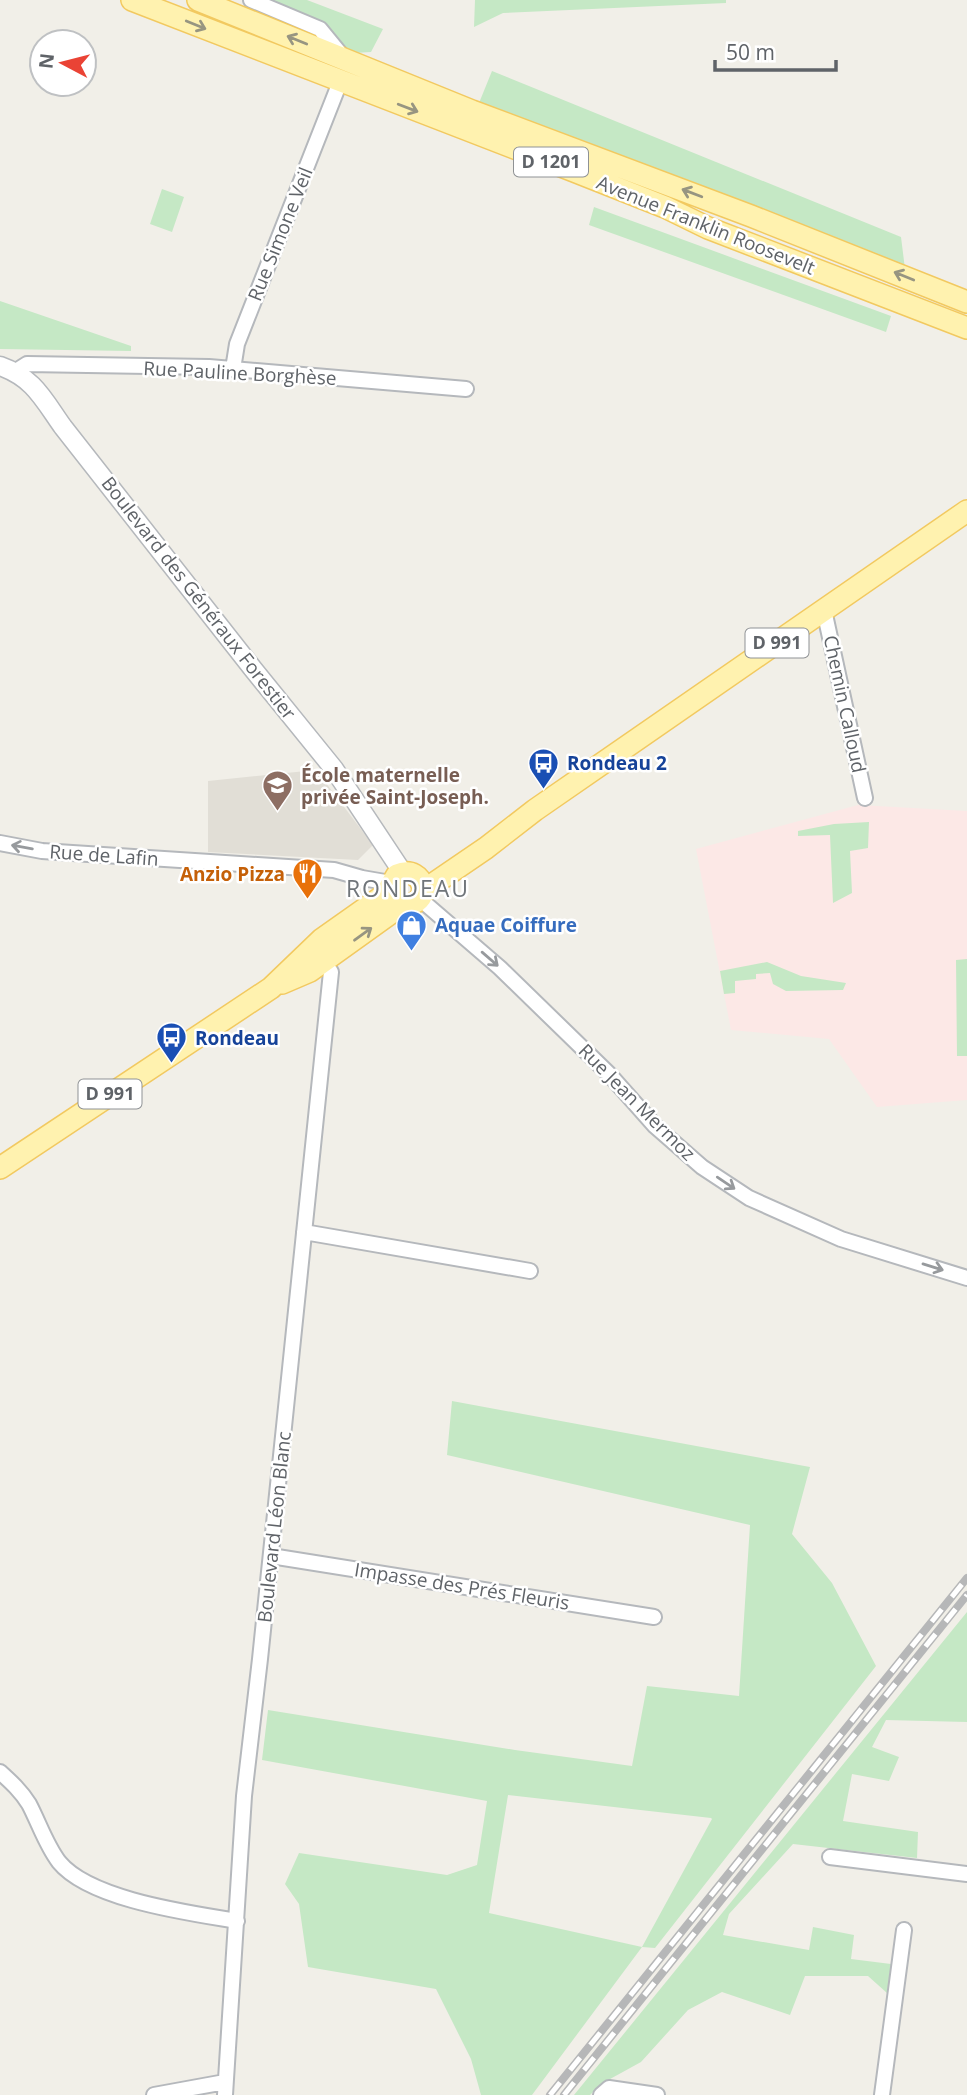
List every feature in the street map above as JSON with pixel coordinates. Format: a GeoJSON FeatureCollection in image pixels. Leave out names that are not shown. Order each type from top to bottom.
{"type":"FeatureCollection","features":[{"type":"Feature","properties":{"kind":"main road","name":"Avenue Franklin Roosevelt"},"geometry":{"type":"LineString","coordinates":[[132,0],[337,91],[665,207],[708,228],[967,328]]}},
{"type":"Feature","properties":{"kind":"main road","name":"Avenue Franklin Roosevelt"},"geometry":{"type":"LineString","coordinates":[[198,0],[472,111],[751,216],[967,302]]}},
{"type":"Feature","properties":{"kind":"main road"},"geometry":{"type":"LineString","coordinates":[[665,207],[967,322]]}},
{"type":"Feature","properties":{"kind":"main road","name":"D 991"},"geometry":{"type":"LineString","coordinates":[[271,988],[322,939],[405,887],[488,846],[535,810],[967,511]]}},
{"type":"Feature","properties":{"kind":"main road","name":"D 991"},"geometry":{"type":"LineString","coordinates":[[0,1168],[271,988],[324,962],[405,887]]}},
{"type":"Feature","properties":{"kind":"street"},"geometry":{"type":"LineString","coordinates":[[251,0],[320,29],[343,58]]}},
{"type":"Feature","properties":{"kind":"street","name":"Rue Simone Veil"},"geometry":{"type":"LineString","coordinates":[[233,369],[237,344],[337,91]]}},
{"type":"Feature","properties":{"kind":"street","name":"Rue Pauline Borghèse"},"geometry":{"type":"LineString","coordinates":[[8,368],[27,364],[233,369],[466,389]]}},
{"type":"Feature","properties":{"kind":"street","name":"Boulevard des Généraux Forestier"},"geometry":{"type":"LineString","coordinates":[[8,368],[26,379],[39,392],[253,669],[334,769],[384,845],[405,887]]}},
{"type":"Feature","properties":{"kind":"street","name":"Chemin Calloud"},"geometry":{"type":"LineString","coordinates":[[824,610],[865,798]]}},
{"type":"Feature","properties":{"kind":"street","name":"Rue de Lafin"},"geometry":{"type":"LineString","coordinates":[[0,844],[42,851],[334,870],[405,887]]}},
{"type":"Feature","properties":{"kind":"street","name":"Rue Jean Mermoz"},"geometry":{"type":"LineString","coordinates":[[405,887],[500,968],[609,1074],[655,1126],[702,1167],[749,1198],[841,1239],[967,1278]]}},
{"type":"Feature","properties":{"kind":"street","name":"Boulevard Léon Blanc"},"geometry":{"type":"LineString","coordinates":[[225,2088],[244,1796],[331,972],[324,962]]}},
{"type":"Feature","properties":{"kind":"street"},"geometry":{"type":"LineString","coordinates":[[304,1231],[530,1271]]}},
{"type":"Feature","properties":{"kind":"street","name":"Impasse des Prés Fleuris"},"geometry":{"type":"LineString","coordinates":[[271,1556],[654,1617]]}},
{"type":"Feature","properties":{"kind":"street"},"geometry":{"type":"LineString","coordinates":[[0,1772],[16,1786],[60,1862],[72,1874],[105,1891],[134,1900],[237,1921]]}},
{"type":"Feature","properties":{"kind":"street"},"geometry":{"type":"LineString","coordinates":[[830,1857],[967,1874]]}},
{"type":"Feature","properties":{"kind":"street"},"geometry":{"type":"LineString","coordinates":[[882,2095],[904,1930]]}},
{"type":"Feature","properties":{"kind":"street"},"geometry":{"type":"LineString","coordinates":[[154,2095],[225,2088]]}},
{"type":"Feature","properties":{"kind":"street"},"geometry":{"type":"LineString","coordinates":[[601,2095],[609,2088],[657,2095]]}},
{"type":"Feature","properties":{"kind":"shaded area","name":"École maternelle privée Saint-Joseph."},"geometry":{"type":"Polygon","coordinates":[[[316,770],[373,845],[358,860],[208,852],[208,781],[316,770]]]}},
{"type":"Feature","properties":{"kind":"shaded area"},"geometry":{"type":"Polygon","coordinates":[[[858,805],[967,811],[967,1100],[877,1107],[829,1039],[731,1030],[696,849],[858,805]]]}},
{"type":"Feature","properties":{"kind":"green space"},"geometry":{"type":"Polygon","coordinates":[[[267,0],[307,0],[383,29],[371,52],[354,53],[341,43],[328,27],[267,0]]]}},
{"type":"Feature","properties":{"kind":"green space"},"geometry":{"type":"Polygon","coordinates":[[[475,0],[726,0],[726,3],[503,13],[474,27],[475,0]]]}},
{"type":"Feature","properties":{"kind":"green space"},"geometry":{"type":"Polygon","coordinates":[[[492,71],[901,237],[905,269],[479,103],[492,71]]]}},
{"type":"Feature","properties":{"kind":"green space"},"geometry":{"type":"Polygon","coordinates":[[[162,189],[184,197],[172,232],[150,224],[162,189]]]}},
{"type":"Feature","properties":{"kind":"green space"},"geometry":{"type":"Polygon","coordinates":[[[594,207],[891,316],[886,332],[589,225],[594,207]]]}},
{"type":"Feature","properties":{"kind":"green space"},"geometry":{"type":"Polygon","coordinates":[[[0,301],[131,346],[131,351],[0,349],[0,301]]]}},
{"type":"Feature","properties":{"kind":"green space"},"geometry":{"type":"Polygon","coordinates":[[[869,822],[868,848],[850,851],[852,893],[833,903],[830,835],[798,836],[798,831],[834,824],[869,822]]]}},
{"type":"Feature","properties":{"kind":"green space"},"geometry":{"type":"Polygon","coordinates":[[[967,959],[967,1056],[957,1056],[956,960],[967,959]]]}},
{"type":"Feature","properties":{"kind":"green space"},"geometry":{"type":"Polygon","coordinates":[[[767,962],[801,976],[846,983],[843,990],[786,991],[773,984],[770,973],[756,974],[756,979],[735,981],[735,993],[724,994],[720,971],[767,962]]]}},
{"type":"Feature","properties":{"kind":"green space"},"geometry":{"type":"Polygon","coordinates":[[[452,1401],[810,1467],[792,1534],[832,1583],[876,1666],[655,1948],[642,1947],[532,2095],[481,2095],[471,2059],[436,1989],[308,1967],[299,1904],[285,1884],[299,1853],[447,1875],[477,1865],[487,1801],[262,1760],[268,1710],[632,1766],[647,1686],[739,1696],[750,1525],[447,1455],[452,1401]],[[508,1795],[489,1913],[642,1947],[712,1819],[508,1795]]]}},
{"type":"Feature","properties":{"kind":"green space"},"geometry":{"type":"Polygon","coordinates":[[[967,1612],[967,1722],[886,1720],[872,1747],[899,1757],[889,1781],[852,1774],[843,1821],[918,1832],[917,1858],[793,1844],[729,1914],[723,1935],[809,1950],[813,1927],[854,1935],[851,1959],[891,1964],[887,1993],[868,1976],[805,1976],[790,2015],[722,1992],[688,2010],[641,2062],[601,2084],[590,2095],[574,2095],[967,1612]]]}},
{"type":"Feature","properties":{"kind":"railway"},"geometry":{"type":"LineString","coordinates":[[550,2095],[967,1578]]}},
{"type":"Feature","properties":{"kind":"railway"},"geometry":{"type":"LineString","coordinates":[[564,2095],[967,1595]]}},
{"type":"Feature","properties":{"kind":"place","name":"Rondeau 2"},"geometry":{"type":"Point","coordinates":[544,790]}},
{"type":"Feature","properties":{"kind":"place","name":"École maternelle privée Saint-Joseph."},"geometry":{"type":"Point","coordinates":[278,813]}},
{"type":"Feature","properties":{"kind":"place","name":"Anzio Pizza"},"geometry":{"type":"Point","coordinates":[308,901]}},
{"type":"Feature","properties":{"kind":"place","name":"Aquae Coiffure"},"geometry":{"type":"Point","coordinates":[412,952]}},
{"type":"Feature","properties":{"kind":"place","name":"Rondeau"},"geometry":{"type":"Point","coordinates":[172,1065]}},
{"type":"Feature","properties":{"kind":"district","name":"RONDEAU"},"geometry":{"type":"Point","coordinates":[408,889]}}]}
